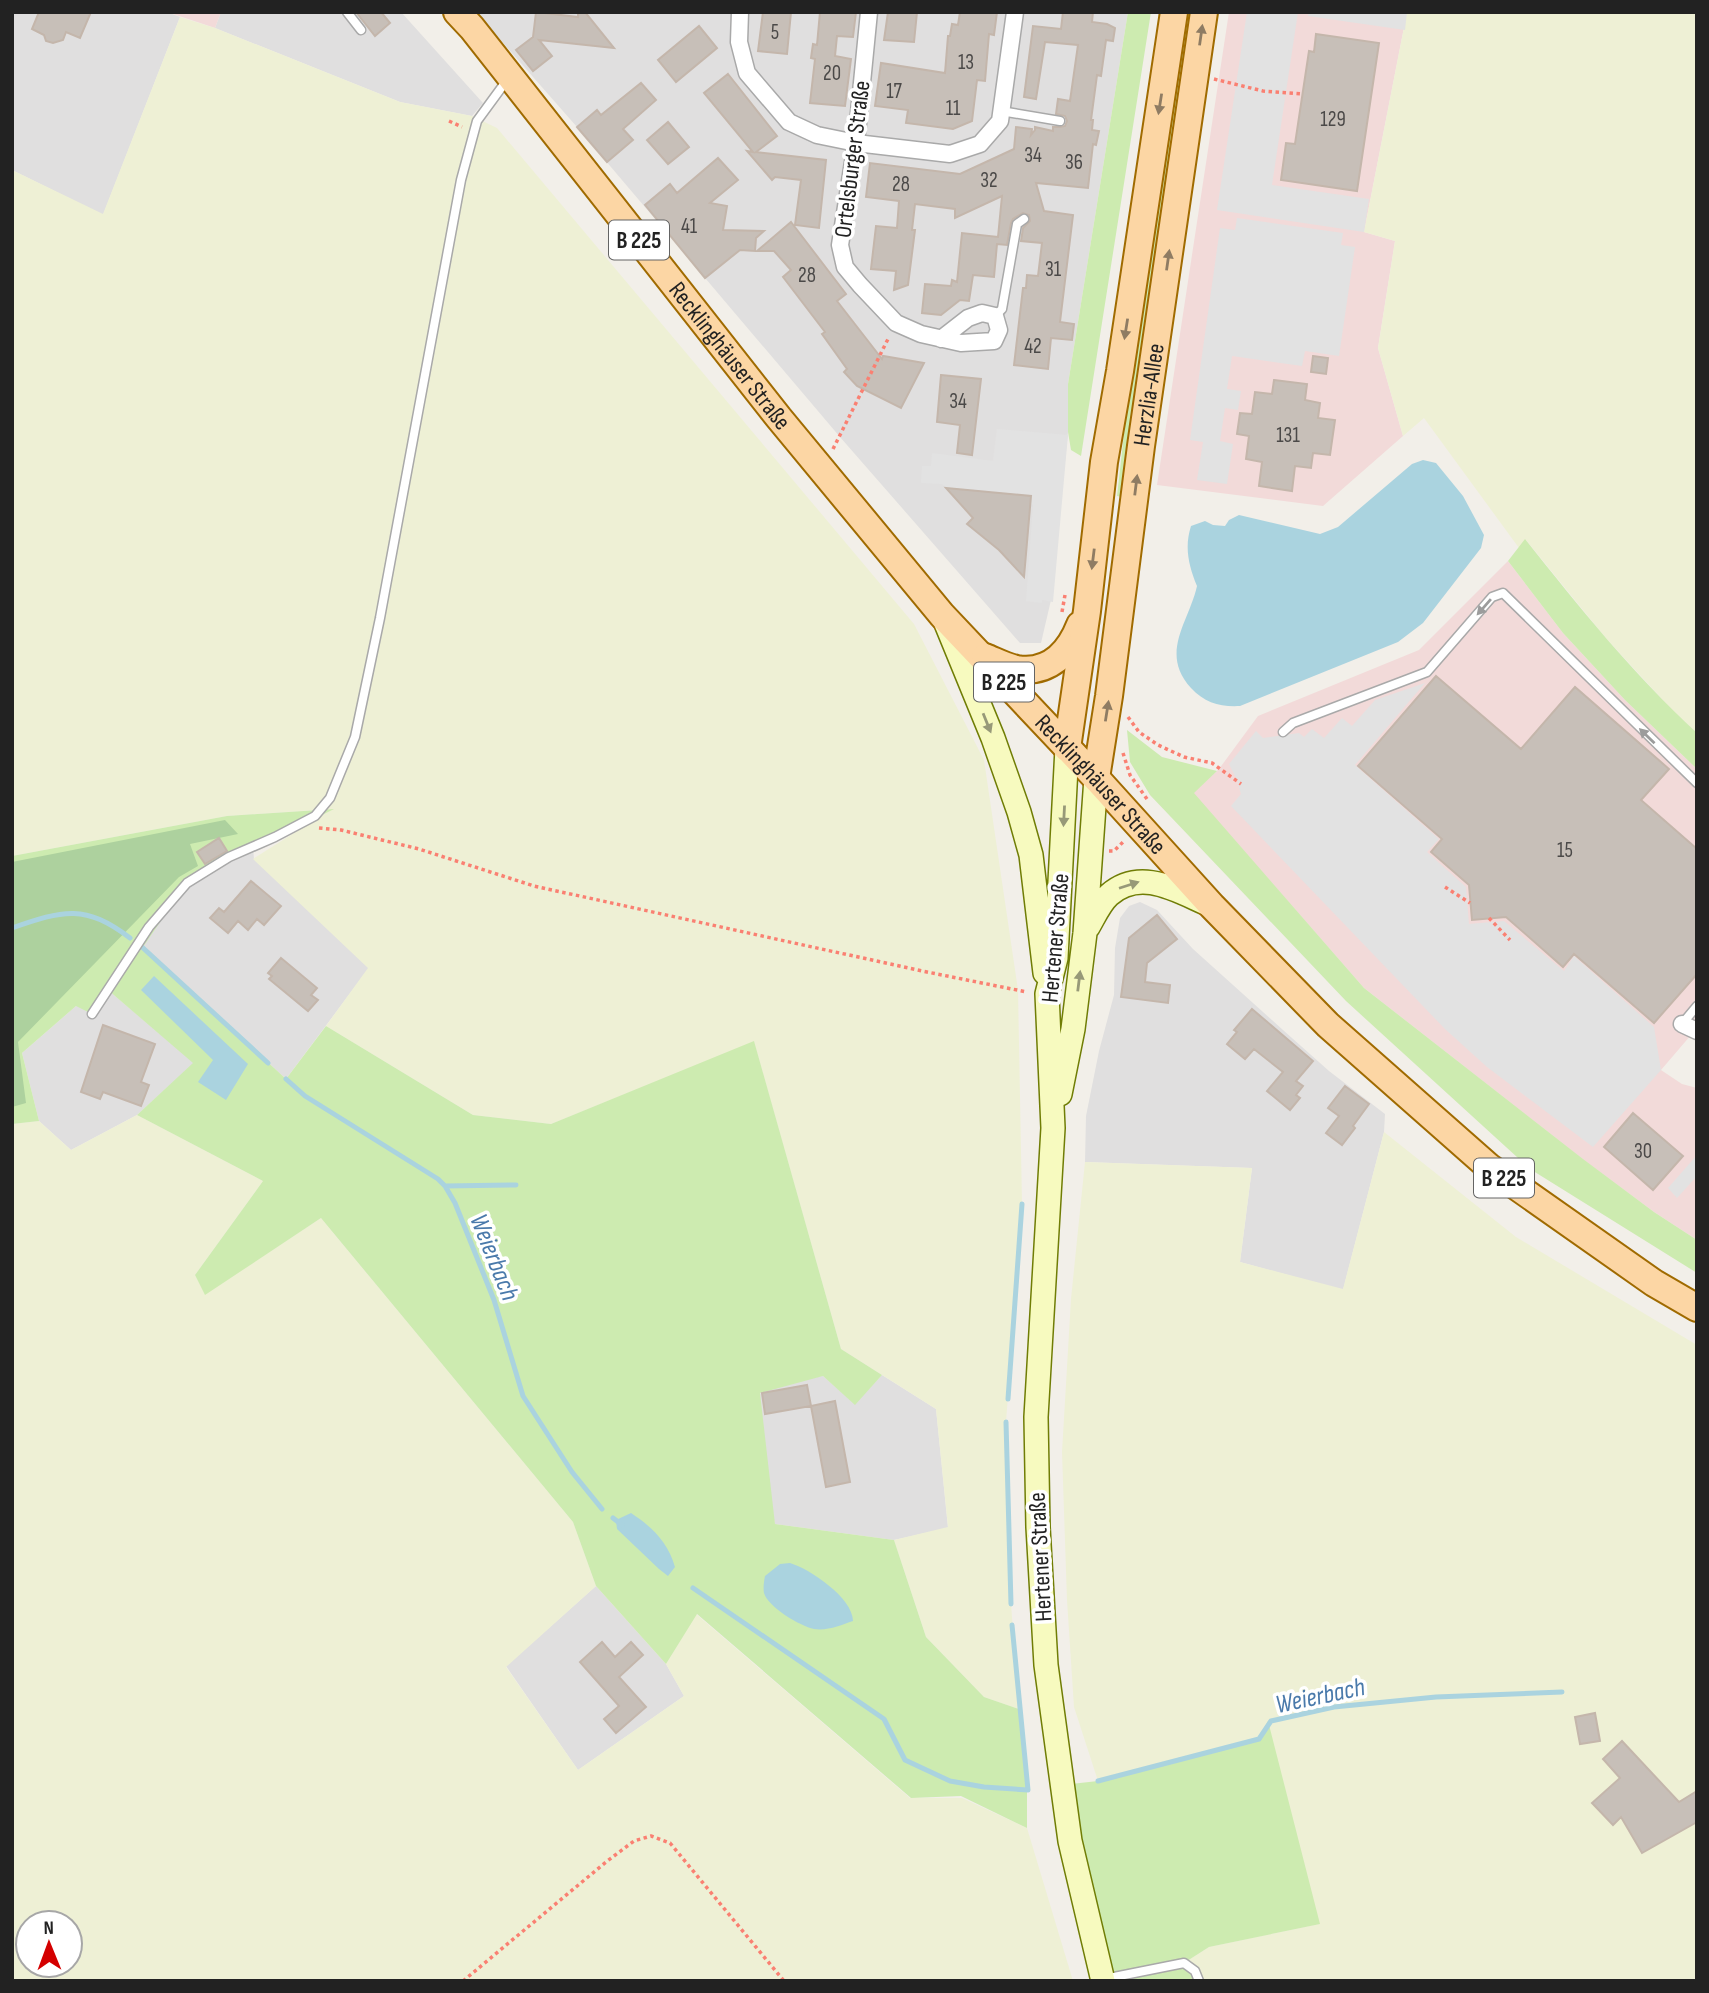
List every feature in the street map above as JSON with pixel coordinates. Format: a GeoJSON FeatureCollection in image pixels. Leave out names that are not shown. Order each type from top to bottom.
{"type":"FeatureCollection","features":[{"type":"Feature","properties":{"kind":"main road","name":"Recklinghäuser Straße"},"geometry":{"type":"LineString","coordinates":[[457,12],[771,407],[942,615],[1212,906],[1328,1026],[1489,1167],[1654,1283],[1697,1308]]}},
{"type":"Feature","properties":{"kind":"main road","name":"Herzlia-Allee"},"geometry":{"type":"LineString","coordinates":[[1068,748],[1104,462],[1174,12]]}},
{"type":"Feature","properties":{"kind":"main road","name":"Herzlia-Allee"},"geometry":{"type":"LineString","coordinates":[[1096,778],[1204,12]]}},
{"type":"Feature","properties":{"kind":"main road"},"geometry":{"type":"LineString","coordinates":[[979,656],[1017,669],[1040,669],[1064,654],[1087,611]]}},
{"type":"Feature","properties":{"kind":"main road"},"geometry":{"type":"LineString","coordinates":[[942,615],[993,738],[1031,855],[1047,994]]}},
{"type":"Feature","properties":{"kind":"main road","name":"Hertener Straße"},"geometry":{"type":"LineString","coordinates":[[1068,748],[1056,958],[1047,994],[1053,1128],[1035,1417],[1038,1527],[1046,1665],[1070,1841],[1103,1980]]}},
{"type":"Feature","properties":{"kind":"main road","name":"Hertener Straße"},"geometry":{"type":"LineString","coordinates":[[1053,1128],[1073,1029],[1085,933],[1096,778]]}},
{"type":"Feature","properties":{"kind":"main road"},"geometry":{"type":"LineString","coordinates":[[1085,933],[1107,896],[1126,883],[1148,880],[1212,906]]}},
{"type":"Feature","properties":{"kind":"street"},"geometry":{"type":"LineString","coordinates":[[740,12],[739,42],[747,73],[789,122],[817,135],[856,143],[950,154],[980,144],[1000,121],[1015,12]]}},
{"type":"Feature","properties":{"kind":"street","name":"Ortelsburger Straße"},"geometry":{"type":"LineString","coordinates":[[869,12],[856,143],[840,245],[845,267],[896,323],[921,334],[961,343],[994,341],[999,330],[995,316]]}},
{"type":"Feature","properties":{"kind":"street"},"geometry":{"type":"LineString","coordinates":[[941,339],[968,318],[982,313],[995,316]]}},
{"type":"Feature","properties":{"kind":"lane"},"geometry":{"type":"LineString","coordinates":[[347,12],[361,30]]}},
{"type":"Feature","properties":{"kind":"lane"},"geometry":{"type":"LineString","coordinates":[[92,1014],[149,926],[187,883],[229,858],[315,816],[330,798],[355,737],[380,618],[461,180],[477,121],[509,77]]}},
{"type":"Feature","properties":{"kind":"lane"},"geometry":{"type":"LineString","coordinates":[[1001,111],[1060,121]]}},
{"type":"Feature","properties":{"kind":"lane"},"geometry":{"type":"LineString","coordinates":[[995,316],[1002,309],[1017,224],[1024,219]]}},
{"type":"Feature","properties":{"kind":"lane"},"geometry":{"type":"LineString","coordinates":[[1283,732],[1293,723],[1427,672],[1492,597],[1503,593],[1697,783]]}},
{"type":"Feature","properties":{"kind":"lane"},"geometry":{"type":"LineString","coordinates":[[1689,1028],[1697,1006]]}},
{"type":"Feature","properties":{"kind":"lane"},"geometry":{"type":"LineString","coordinates":[[1103,1980],[1184,1963],[1195,1971],[1199,1981]]}},
{"type":"Feature","properties":{"kind":"path"},"geometry":{"type":"LineString","coordinates":[[1212,79],[1263,91],[1303,94]]}},
{"type":"Feature","properties":{"kind":"path"},"geometry":{"type":"LineString","coordinates":[[822,468],[896,323]]}},
{"type":"Feature","properties":{"kind":"path"},"geometry":{"type":"LineString","coordinates":[[1060,625],[1067,584]]}},
{"type":"Feature","properties":{"kind":"path"},"geometry":{"type":"LineString","coordinates":[[1123,710],[1139,732],[1158,745],[1184,757],[1212,763],[1241,784]]}},
{"type":"Feature","properties":{"kind":"path"},"geometry":{"type":"LineString","coordinates":[[296,825],[341,830],[419,849],[534,886],[922,971],[1047,994]]}},
{"type":"Feature","properties":{"kind":"path"},"geometry":{"type":"LineString","coordinates":[[1445,887],[1471,902]]}},
{"type":"Feature","properties":{"kind":"path"},"geometry":{"type":"LineString","coordinates":[[1489,918],[1510,940]]}},
{"type":"Feature","properties":{"kind":"path"},"geometry":{"type":"LineString","coordinates":[[463,1981],[606,1862],[634,1841],[650,1836],[670,1843],[784,1981]]}},
{"type":"Feature","properties":{"kind":"shaded area"},"geometry":{"type":"Polygon","coordinates":[[[12,12],[167,12],[180,17],[103,215],[12,170],[12,12]]]}},
{"type":"Feature","properties":{"kind":"shaded area"},"geometry":{"type":"Polygon","coordinates":[[[167,12],[221,12],[215,28],[167,12]]]}},
{"type":"Feature","properties":{"kind":"shaded area"},"geometry":{"type":"Polygon","coordinates":[[[221,12],[401,12],[483,103],[472,116],[400,102],[215,28],[221,12]]]}},
{"type":"Feature","properties":{"kind":"shaded area"},"geometry":{"type":"Polygon","coordinates":[[[476,12],[1128,12],[1068,384],[1068,432],[1051,600],[1041,643],[1020,643],[476,12]]]}},
{"type":"Feature","properties":{"kind":"shaded area"},"geometry":{"type":"Polygon","coordinates":[[[1229,12],[1407,12],[1364,232],[1395,241],[1378,348],[1403,436],[1323,506],[1157,485],[1229,12]]]}},
{"type":"Feature","properties":{"kind":"shaded area"},"geometry":{"type":"Polygon","coordinates":[[[1247,12],[1298,12],[1272,185],[1369,199],[1364,232],[1217,210],[1247,12]]]}},
{"type":"Feature","properties":{"kind":"shaded area"},"geometry":{"type":"Polygon","coordinates":[[[1309,12],[1407,12],[1405,30],[1308,16],[1309,12]]]}},
{"type":"Feature","properties":{"kind":"shaded area"},"geometry":{"type":"Polygon","coordinates":[[[1237,218],[1343,233],[1341,245],[1355,247],[1339,356],[1305,351],[1302,366],[1232,356],[1227,389],[1241,391],[1238,410],[1225,408],[1220,441],[1233,444],[1227,484],[1197,480],[1203,442],[1190,440],[1220,228],[1235,230],[1237,218]]]}},
{"type":"Feature","properties":{"kind":"shaded area"},"geometry":{"type":"Polygon","coordinates":[[[997,429],[1068,435],[1053,602],[1026,601],[1033,505],[1031,496],[921,483],[922,466],[931,466],[932,453],[993,461],[997,429]]]}},
{"type":"Feature","properties":{"kind":"shaded area"},"geometry":{"type":"Polygon","coordinates":[[[1508,561],[1563,633],[1625,700],[1697,769],[1697,1028],[1661,1070],[1682,1084],[1697,1088],[1697,1240],[1585,1161],[1364,988],[1193,793],[1219,769],[1258,716],[1419,650],[1508,561]]]}},
{"type":"Feature","properties":{"kind":"shaded area"},"geometry":{"type":"Polygon","coordinates":[[[1425,683],[1355,765],[1439,839],[1427,852],[1466,887],[1469,924],[1504,921],[1564,971],[1574,956],[1654,1027],[1661,1070],[1593,1147],[1487,1067],[1445,1029],[1231,806],[1241,794],[1229,764],[1256,731],[1263,738],[1299,733],[1304,737],[1312,729],[1324,738],[1342,718],[1352,726],[1375,700],[1425,683]]]}},
{"type":"Feature","properties":{"kind":"shaded area"},"geometry":{"type":"Polygon","coordinates":[[[253,847],[254,859],[369,968],[286,1079],[142,947],[187,883],[253,847]]]}},
{"type":"Feature","properties":{"kind":"shaded area"},"geometry":{"type":"Polygon","coordinates":[[[1140,902],[1157,910],[1193,949],[1283,1030],[1329,1071],[1385,1114],[1384,1132],[1343,1290],[1240,1262],[1252,1168],[1085,1162],[1086,1116],[1114,995],[1115,948],[1120,918],[1129,906],[1140,902]]]}},
{"type":"Feature","properties":{"kind":"shaded area"},"geometry":{"type":"Polygon","coordinates":[[[108,990],[194,1063],[137,1115],[71,1150],[39,1121],[22,1053],[76,1006],[108,990]]]}},
{"type":"Feature","properties":{"kind":"shaded area"},"geometry":{"type":"Polygon","coordinates":[[[1697,1155],[1697,1176],[1677,1198],[1668,1188],[1697,1155]]]}},
{"type":"Feature","properties":{"kind":"shaded area"},"geometry":{"type":"Polygon","coordinates":[[[882,1375],[936,1409],[948,1528],[894,1540],[775,1524],[746,1401],[781,1382],[823,1376],[855,1404],[882,1375]]]}},
{"type":"Feature","properties":{"kind":"shaded area"},"geometry":{"type":"Polygon","coordinates":[[[596,1586],[666,1664],[684,1696],[578,1770],[506,1666],[596,1586]]]}},
{"type":"Feature","properties":{"kind":"green space"},"geometry":{"type":"Polygon","coordinates":[[[1128,12],[1151,12],[1081,456],[1071,450],[1068,432],[1068,384],[1128,12]]]}},
{"type":"Feature","properties":{"kind":"green space"},"geometry":{"type":"Polygon","coordinates":[[[1185,12],[1195,12],[1122,497],[1117,496],[1134,345],[1185,12]]]}},
{"type":"Feature","properties":{"kind":"green space"},"geometry":{"type":"Polygon","coordinates":[[[1407,12],[1697,12],[1697,733],[1672,710],[1605,637],[1526,540],[1519,548],[1424,418],[1403,436],[1378,348],[1395,241],[1364,232],[1407,12]]]}},
{"type":"Feature","properties":{"kind":"green space"},"geometry":{"type":"Polygon","coordinates":[[[180,17],[215,28],[400,102],[472,116],[497,128],[914,624],[984,760],[1018,990],[1022,1204],[1006,1422],[1011,1604],[1019,1709],[984,1697],[926,1637],[894,1540],[948,1527],[936,1409],[841,1349],[754,1042],[551,1124],[473,1115],[326,1026],[368,968],[253,859],[332,809],[227,816],[12,856],[12,170],[103,214],[180,17]]]}},
{"type":"Feature","properties":{"kind":"green space"},"geometry":{"type":"Polygon","coordinates":[[[1525,539],[1629,664],[1697,733],[1697,769],[1625,700],[1563,633],[1508,561],[1525,539]]]}},
{"type":"Feature","properties":{"kind":"green space"},"geometry":{"type":"Polygon","coordinates":[[[1127,730],[1162,757],[1217,771],[1194,793],[1364,988],[1583,1159],[1697,1240],[1697,1273],[1530,1169],[1346,1001],[1150,795],[1130,762],[1127,730]]]}},
{"type":"Feature","properties":{"kind":"green space"},"geometry":{"type":"Polygon","coordinates":[[[334,809],[187,883],[143,947],[286,1079],[326,1026],[473,1115],[551,1124],[754,1041],[841,1349],[882,1375],[855,1405],[823,1376],[760,1393],[775,1524],[894,1540],[926,1637],[984,1697],[1019,1709],[1027,1781],[1027,1828],[961,1796],[911,1798],[697,1614],[666,1664],[596,1586],[573,1522],[321,1218],[205,1295],[195,1275],[263,1181],[137,1115],[193,1063],[108,990],[92,1014],[76,1006],[22,1053],[39,1121],[12,1124],[12,856],[227,816],[334,809]]]}},
{"type":"Feature","properties":{"kind":"green space"},"geometry":{"type":"Polygon","coordinates":[[[225,820],[238,834],[190,844],[198,866],[179,877],[18,1042],[26,1103],[12,1107],[12,862],[225,820]]]}},
{"type":"Feature","properties":{"kind":"green space"},"geometry":{"type":"Polygon","coordinates":[[[137,1115],[263,1181],[195,1275],[205,1294],[321,1218],[573,1522],[596,1586],[506,1667],[578,1770],[684,1696],[666,1664],[696,1614],[910,1798],[962,1798],[1027,1828],[1073,1981],[12,1981],[12,1124],[39,1121],[71,1150],[137,1115]]]}},
{"type":"Feature","properties":{"kind":"green space"},"geometry":{"type":"Polygon","coordinates":[[[1384,1132],[1516,1237],[1697,1345],[1697,1981],[1198,1981],[1184,1963],[1209,1947],[1319,1924],[1259,1739],[1098,1781],[1074,1707],[1062,1452],[1071,1299],[1085,1162],[1252,1168],[1240,1262],[1343,1289],[1384,1132]]]}},
{"type":"Feature","properties":{"kind":"green space"},"geometry":{"type":"Polygon","coordinates":[[[1268,1721],[1320,1924],[1209,1947],[1184,1963],[1196,1981],[1103,1981],[1062,1785],[1098,1781],[1259,1739],[1268,1721]]]}},
{"type":"Feature","properties":{"kind":"water"},"geometry":{"type":"Polygon","coordinates":[[[1423,460],[1436,463],[1463,496],[1484,535],[1481,548],[1423,623],[1398,642],[1240,706],[1213,703],[1191,688],[1177,662],[1177,650],[1197,586],[1188,557],[1191,526],[1205,521],[1225,526],[1229,520],[1239,515],[1320,534],[1338,527],[1412,464],[1423,460]]]}},
{"type":"Feature","properties":{"kind":"water"},"geometry":{"type":"Polygon","coordinates":[[[154,976],[248,1064],[226,1100],[198,1082],[213,1060],[141,990],[154,976]]]}},
{"type":"Feature","properties":{"kind":"water"},"geometry":{"type":"Polygon","coordinates":[[[631,1513],[664,1543],[675,1567],[668,1576],[617,1529],[616,1520],[631,1513]]]}},
{"type":"Feature","properties":{"kind":"water"},"geometry":{"type":"Polygon","coordinates":[[[790,1563],[819,1578],[838,1594],[851,1612],[853,1621],[814,1629],[778,1610],[764,1593],[765,1576],[780,1564],[790,1563]]]}},
{"type":"Feature","properties":{"kind":"building"},"geometry":{"type":"Polygon","coordinates":[[[39,12],[91,12],[80,38],[66,32],[63,40],[53,43],[46,41],[44,35],[32,29],[39,12]]]}},
{"type":"Feature","properties":{"kind":"building"},"geometry":{"type":"Polygon","coordinates":[[[356,12],[381,12],[390,23],[375,36],[356,12]]]}},
{"type":"Feature","properties":{"kind":"building"},"geometry":{"type":"Polygon","coordinates":[[[536,12],[578,17],[578,12],[585,12],[614,48],[539,40],[552,56],[533,71],[516,50],[533,37],[536,12]]]}},
{"type":"Feature","properties":{"kind":"building"},"geometry":{"type":"Polygon","coordinates":[[[763,12],[791,12],[787,54],[758,51],[763,12]]]}},
{"type":"Feature","properties":{"kind":"building"},"geometry":{"type":"Polygon","coordinates":[[[820,12],[856,12],[853,37],[837,36],[835,56],[851,59],[845,106],[810,103],[815,59],[811,58],[813,44],[817,45],[820,12]]]}},
{"type":"Feature","properties":{"kind":"building"},"geometry":{"type":"Polygon","coordinates":[[[888,12],[917,12],[914,42],[884,40],[888,12]]]}},
{"type":"Feature","properties":{"kind":"building"},"geometry":{"type":"Polygon","coordinates":[[[960,12],[997,12],[994,35],[989,34],[985,81],[977,80],[972,121],[953,129],[906,123],[908,110],[875,106],[881,63],[945,73],[948,36],[952,24],[958,25],[960,12]]]}},
{"type":"Feature","properties":{"kind":"building"},"geometry":{"type":"Polygon","coordinates":[[[1063,12],[1093,12],[1092,22],[1115,28],[1113,41],[1106,40],[1101,76],[1097,75],[1091,120],[1092,130],[1099,131],[1096,145],[1093,144],[1088,188],[1036,183],[1044,211],[1073,215],[1060,322],[1074,324],[1072,340],[1051,338],[1048,369],[1014,365],[1023,288],[1026,288],[1027,275],[1038,276],[1042,243],[1021,241],[1023,228],[1030,221],[1029,215],[1023,213],[1013,219],[1007,245],[997,244],[994,277],[973,275],[969,301],[960,300],[941,315],[922,313],[925,284],[951,286],[952,280],[957,282],[962,233],[998,237],[1002,196],[955,218],[955,209],[915,204],[912,230],[915,230],[908,285],[894,290],[896,271],[871,269],[876,226],[897,228],[899,201],[866,197],[870,163],[960,174],[1014,149],[1016,127],[1032,129],[1031,135],[1035,127],[1053,131],[1053,127],[1065,126],[1065,116],[1056,114],[1058,99],[1070,101],[1078,45],[1045,42],[1036,99],[1024,97],[1033,26],[1061,29],[1063,12]]]}},
{"type":"Feature","properties":{"kind":"building"},"geometry":{"type":"Polygon","coordinates":[[[699,26],[717,48],[676,82],[658,60],[699,26]]]}},
{"type":"Feature","properties":{"kind":"building"},"geometry":{"type":"Polygon","coordinates":[[[1316,34],[1379,43],[1357,191],[1281,180],[1286,143],[1295,144],[1309,51],[1314,52],[1316,34]]]}},
{"type":"Feature","properties":{"kind":"building"},"geometry":{"type":"Polygon","coordinates":[[[728,74],[777,136],[756,152],[826,160],[819,228],[795,225],[801,180],[775,177],[772,180],[747,151],[753,152],[704,93],[728,74]]]}},
{"type":"Feature","properties":{"kind":"building"},"geometry":{"type":"Polygon","coordinates":[[[641,83],[656,100],[623,129],[633,140],[607,162],[577,127],[597,110],[601,115],[641,83]]]}},
{"type":"Feature","properties":{"kind":"building"},"geometry":{"type":"Polygon","coordinates":[[[668,122],[689,147],[668,164],[647,140],[668,122]]]}},
{"type":"Feature","properties":{"kind":"building"},"geometry":{"type":"Polygon","coordinates":[[[718,158],[738,180],[710,203],[727,206],[723,230],[764,231],[756,238],[755,251],[740,250],[705,278],[645,205],[670,184],[677,193],[718,158]]]}},
{"type":"Feature","properties":{"kind":"building"},"geometry":{"type":"Polygon","coordinates":[[[791,222],[846,294],[837,301],[882,359],[883,356],[924,363],[901,408],[857,386],[844,372],[847,369],[822,334],[825,332],[783,277],[791,270],[774,251],[757,251],[791,222]]]}},
{"type":"Feature","properties":{"kind":"building"},"geometry":{"type":"Polygon","coordinates":[[[1313,356],[1328,358],[1326,374],[1311,372],[1313,356]]]}},
{"type":"Feature","properties":{"kind":"building"},"geometry":{"type":"Polygon","coordinates":[[[941,375],[981,379],[972,455],[957,453],[960,425],[937,422],[941,375]]]}},
{"type":"Feature","properties":{"kind":"building"},"geometry":{"type":"Polygon","coordinates":[[[1274,380],[1307,384],[1305,400],[1320,403],[1318,418],[1335,420],[1330,455],[1313,453],[1311,468],[1295,466],[1292,491],[1259,486],[1262,462],[1246,459],[1249,436],[1237,434],[1240,413],[1252,414],[1255,392],[1272,394],[1274,380]]]}},
{"type":"Feature","properties":{"kind":"building"},"geometry":{"type":"Polygon","coordinates":[[[946,488],[1031,496],[1024,577],[999,550],[967,524],[973,518],[946,488]]]}},
{"type":"Feature","properties":{"kind":"building"},"geometry":{"type":"Polygon","coordinates":[[[1436,676],[1521,749],[1575,687],[1669,769],[1641,800],[1697,849],[1697,974],[1654,1023],[1574,954],[1563,967],[1506,917],[1472,920],[1469,885],[1431,852],[1442,839],[1358,766],[1436,676]]]}},
{"type":"Feature","properties":{"kind":"building"},"geometry":{"type":"Polygon","coordinates":[[[219,838],[227,851],[205,864],[197,852],[219,838]]]}},
{"type":"Feature","properties":{"kind":"building"},"geometry":{"type":"Polygon","coordinates":[[[251,881],[281,906],[264,925],[257,919],[248,930],[238,921],[228,933],[210,918],[219,908],[224,912],[251,881]]]}},
{"type":"Feature","properties":{"kind":"building"},"geometry":{"type":"Polygon","coordinates":[[[1157,915],[1177,939],[1147,963],[1145,982],[1170,985],[1168,1003],[1121,997],[1129,938],[1157,915]]]}},
{"type":"Feature","properties":{"kind":"building"},"geometry":{"type":"Polygon","coordinates":[[[281,958],[317,988],[311,995],[318,1000],[308,1011],[269,979],[272,976],[268,973],[281,958]]]}},
{"type":"Feature","properties":{"kind":"building"},"geometry":{"type":"Polygon","coordinates":[[[1252,1009],[1313,1061],[1296,1081],[1303,1086],[1296,1095],[1300,1098],[1290,1110],[1267,1091],[1283,1072],[1254,1049],[1245,1059],[1227,1044],[1237,1032],[1234,1030],[1252,1009]]]}},
{"type":"Feature","properties":{"kind":"building"},"geometry":{"type":"Polygon","coordinates":[[[103,1025],[155,1044],[141,1082],[149,1085],[141,1106],[103,1092],[100,1099],[81,1092],[103,1025]]]}},
{"type":"Feature","properties":{"kind":"building"},"geometry":{"type":"Polygon","coordinates":[[[1345,1086],[1369,1104],[1342,1145],[1326,1133],[1339,1116],[1328,1108],[1345,1086]]]}},
{"type":"Feature","properties":{"kind":"building"},"geometry":{"type":"Polygon","coordinates":[[[1633,1113],[1683,1156],[1653,1190],[1604,1147],[1633,1113]]]}},
{"type":"Feature","properties":{"kind":"building"},"geometry":{"type":"Polygon","coordinates":[[[807,1385],[811,1406],[765,1414],[762,1393],[807,1385]]]}},
{"type":"Feature","properties":{"kind":"building"},"geometry":{"type":"Polygon","coordinates":[[[835,1401],[850,1482],[826,1487],[811,1406],[835,1401]]]}},
{"type":"Feature","properties":{"kind":"building"},"geometry":{"type":"Polygon","coordinates":[[[602,1642],[615,1657],[631,1642],[643,1655],[619,1677],[646,1707],[616,1733],[604,1719],[619,1706],[580,1662],[602,1642]]]}},
{"type":"Feature","properties":{"kind":"building"},"geometry":{"type":"Polygon","coordinates":[[[1595,1713],[1600,1741],[1580,1744],[1575,1717],[1595,1713]]]}},
{"type":"Feature","properties":{"kind":"building"},"geometry":{"type":"Polygon","coordinates":[[[1622,1741],[1679,1802],[1697,1791],[1697,1822],[1642,1853],[1621,1817],[1613,1825],[1592,1803],[1620,1778],[1603,1759],[1622,1741]]]}},
{"type":"Feature","properties":{"kind":"waterway","name":"Weierbach"},"geometry":{"type":"LineString","coordinates":[[12,928],[60,914],[87,915],[114,927],[130,938]]}},
{"type":"Feature","properties":{"kind":"waterway","name":"Weierbach"},"geometry":{"type":"LineString","coordinates":[[142,947],[268,1063]]}},
{"type":"Feature","properties":{"kind":"waterway","name":"Weierbach"},"geometry":{"type":"LineString","coordinates":[[286,1079],[305,1096],[438,1179],[445,1186],[455,1203],[494,1300],[523,1396],[572,1472],[602,1509]]}},
{"type":"Feature","properties":{"kind":"waterway"},"geometry":{"type":"LineString","coordinates":[[445,1186],[516,1185]]}},
{"type":"Feature","properties":{"kind":"waterway"},"geometry":{"type":"LineString","coordinates":[[1008,1399],[1022,1204]]}},
{"type":"Feature","properties":{"kind":"waterway"},"geometry":{"type":"LineString","coordinates":[[1006,1422],[1011,1604]]}},
{"type":"Feature","properties":{"kind":"waterway","name":"Weierbach"},"geometry":{"type":"LineString","coordinates":[[613,1518],[622,1525]]}},
{"type":"Feature","properties":{"kind":"waterway","name":"Weierbach"},"geometry":{"type":"LineString","coordinates":[[693,1588],[884,1719],[905,1760],[950,1781],[1028,1790],[1012,1625]]}},
{"type":"Feature","properties":{"kind":"waterway","name":"Weierbach"},"geometry":{"type":"LineString","coordinates":[[1098,1781],[1259,1739],[1271,1721],[1334,1707],[1436,1697],[1562,1692]]}}]}
